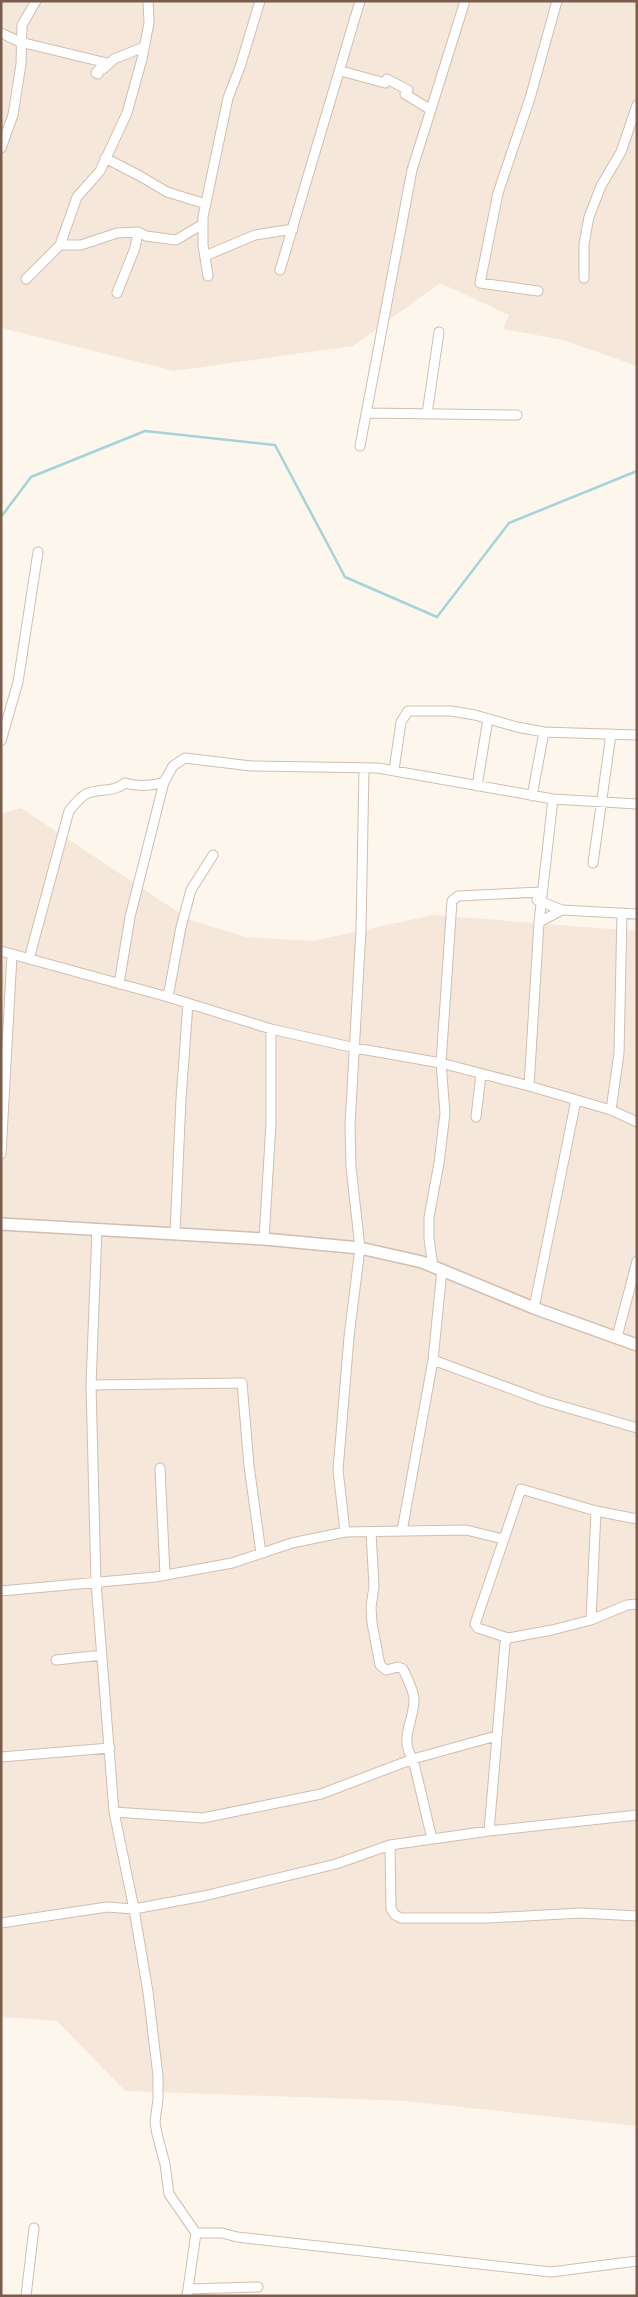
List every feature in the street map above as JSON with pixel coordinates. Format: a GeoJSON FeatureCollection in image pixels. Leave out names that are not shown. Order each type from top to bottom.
{"type":"FeatureCollection","features":[{"type":"Feature","properties":{"kind":"street"},"geometry":{"type":"LineString","coordinates":[[1,148],[13,115],[21,64],[20,42],[22,24],[36,1]]}},
{"type":"Feature","properties":{"kind":"street"},"geometry":{"type":"LineString","coordinates":[[26,279],[60,245],[77,197],[100,170],[127,113],[149,23],[148,1]]}},
{"type":"Feature","properties":{"kind":"street"},"geometry":{"type":"LineString","coordinates":[[208,276],[203,224],[206,204],[228,98],[240,67],[260,1]]}},
{"type":"Feature","properties":{"kind":"street"},"geometry":{"type":"LineString","coordinates":[[280,270],[341,71],[360,1]]}},
{"type":"Feature","properties":{"kind":"street"},"geometry":{"type":"LineString","coordinates":[[360,446],[412,170],[465,1]]}},
{"type":"Feature","properties":{"kind":"street"},"geometry":{"type":"LineString","coordinates":[[538,291],[480,283],[498,193],[530,98],[557,1]]}},
{"type":"Feature","properties":{"kind":"street"},"geometry":{"type":"LineString","coordinates":[[1,33],[20,42],[107,63]]}},
{"type":"Feature","properties":{"kind":"street"},"geometry":{"type":"LineString","coordinates":[[98,74],[96,73],[101,67],[103,69],[107,63],[144,47]]}},
{"type":"Feature","properties":{"kind":"street"},"geometry":{"type":"LineString","coordinates":[[341,71],[385,83],[388,78],[408,90],[405,94],[431,110]]}},
{"type":"Feature","properties":{"kind":"street"},"geometry":{"type":"LineString","coordinates":[[584,278],[584,244],[589,217],[601,186],[621,152],[637,105]]}},
{"type":"Feature","properties":{"kind":"street"},"geometry":{"type":"LineString","coordinates":[[105,158],[167,192],[206,204]]}},
{"type":"Feature","properties":{"kind":"street"},"geometry":{"type":"LineString","coordinates":[[60,245],[82,246],[117,233],[138,232],[146,236],[176,240],[203,224]]}},
{"type":"Feature","properties":{"kind":"street"},"geometry":{"type":"LineString","coordinates":[[205,256],[255,235],[293,229]]}},
{"type":"Feature","properties":{"kind":"street"},"geometry":{"type":"LineString","coordinates":[[117,293],[135,248],[138,232]]}},
{"type":"Feature","properties":{"kind":"street"},"geometry":{"type":"LineString","coordinates":[[427,414],[439,332]]}},
{"type":"Feature","properties":{"kind":"street"},"geometry":{"type":"LineString","coordinates":[[366,413],[517,415]]}},
{"type":"Feature","properties":{"kind":"street"},"geometry":{"type":"LineString","coordinates":[[1,741],[18,682],[38,552]]}},
{"type":"Feature","properties":{"kind":"street"},"geometry":{"type":"LineString","coordinates":[[394,770],[400,722],[408,711],[451,711],[544,732],[637,735]]}},
{"type":"Feature","properties":{"kind":"street"},"geometry":{"type":"LineString","coordinates":[[477,786],[488,718]]}},
{"type":"Feature","properties":{"kind":"street"},"geometry":{"type":"LineString","coordinates":[[532,796],[544,732]]}},
{"type":"Feature","properties":{"kind":"street"},"geometry":{"type":"LineString","coordinates":[[593,863],[610,734]]}},
{"type":"Feature","properties":{"kind":"street"},"geometry":{"type":"LineString","coordinates":[[119,984],[130,917],[164,782],[173,766],[185,758],[251,766],[394,770],[553,799],[637,804]]}},
{"type":"Feature","properties":{"kind":"street"},"geometry":{"type":"LineString","coordinates":[[345,1532],[338,1470],[349,1337],[360,1248],[351,1167],[350,1125],[356,1048],[364,768]]}},
{"type":"Feature","properties":{"kind":"street"},"geometry":{"type":"LineString","coordinates":[[29,960],[69,811],[86,794],[118,789],[125,783],[136,786],[154,785],[164,782]]}},
{"type":"Feature","properties":{"kind":"street"},"geometry":{"type":"LineString","coordinates":[[529,1086],[539,922],[553,799]]}},
{"type":"Feature","properties":{"kind":"street"},"geometry":{"type":"LineString","coordinates":[[168,997],[181,927],[191,890],[213,855]]}},
{"type":"Feature","properties":{"kind":"street"},"geometry":{"type":"LineString","coordinates":[[402,1531],[433,1360],[438,1268],[429,1239],[429,1217],[439,1163],[444,1113],[441,1064],[452,901],[458,896],[542,892]]}},
{"type":"Feature","properties":{"kind":"street"},"geometry":{"type":"LineString","coordinates":[[527,893],[541,903],[562,910],[637,914]]}},
{"type":"Feature","properties":{"kind":"street"},"geometry":{"type":"LineString","coordinates":[[539,922],[562,910]]}},
{"type":"Feature","properties":{"kind":"street"},"geometry":{"type":"LineString","coordinates":[[611,1110],[619,1053],[622,913]]}},
{"type":"Feature","properties":{"kind":"street"},"geometry":{"type":"LineString","coordinates":[[1,951],[168,997],[271,1029],[441,1064],[529,1086],[611,1110],[637,1122]]}},
{"type":"Feature","properties":{"kind":"street"},"geometry":{"type":"LineString","coordinates":[[1,1154],[12,955]]}},
{"type":"Feature","properties":{"kind":"street"},"geometry":{"type":"LineString","coordinates":[[175,1233],[181,1099],[188,1003]]}},
{"type":"Feature","properties":{"kind":"street"},"geometry":{"type":"LineString","coordinates":[[264,1239],[271,1123],[271,1029]]}},
{"type":"Feature","properties":{"kind":"street"},"geometry":{"type":"LineString","coordinates":[[476,1117],[481,1074]]}},
{"type":"Feature","properties":{"kind":"street"},"geometry":{"type":"LineString","coordinates":[[534,1308],[576,1100]]}},
{"type":"Feature","properties":{"kind":"street"},"geometry":{"type":"LineString","coordinates":[[1,1224],[175,1233],[360,1248],[422,1262],[534,1308],[637,1344]]}},
{"type":"Feature","properties":{"kind":"street"},"geometry":{"type":"LineString","coordinates":[[97,1229],[91,1385],[96,1582],[114,1812],[134,1908],[148,1992],[158,2076],[155,2122],[165,2164],[169,2194],[196,2233],[188,2292],[258,2287]]}},
{"type":"Feature","properties":{"kind":"street"},"geometry":{"type":"LineString","coordinates":[[617,1337],[637,1261]]}},
{"type":"Feature","properties":{"kind":"street"},"geometry":{"type":"LineString","coordinates":[[433,1360],[553,1404],[637,1428]]}},
{"type":"Feature","properties":{"kind":"street"},"geometry":{"type":"LineString","coordinates":[[91,1385],[242,1383],[261,1553]]}},
{"type":"Feature","properties":{"kind":"street"},"geometry":{"type":"LineString","coordinates":[[160,1468],[165,1575]]}},
{"type":"Feature","properties":{"kind":"street"},"geometry":{"type":"LineString","coordinates":[[637,1519],[596,1511],[521,1489],[475,1624],[478,1628],[508,1638],[552,1630],[591,1620],[627,1605],[637,1604]]}},
{"type":"Feature","properties":{"kind":"street"},"geometry":{"type":"LineString","coordinates":[[591,1620],[596,1511]]}},
{"type":"Feature","properties":{"kind":"street"},"geometry":{"type":"LineString","coordinates":[[1,1591],[165,1575],[232,1563],[292,1543],[345,1532],[466,1530],[503,1539]]}},
{"type":"Feature","properties":{"kind":"street"},"geometry":{"type":"LineString","coordinates":[[371,1532],[374,1586],[371,1607],[374,1638],[380,1665],[386,1670],[398,1667],[404,1669],[412,1694],[413,1703],[406,1738],[407,1751],[413,1758],[432,1839]]}},
{"type":"Feature","properties":{"kind":"street"},"geometry":{"type":"LineString","coordinates":[[488,1831],[505,1643],[508,1638]]}},
{"type":"Feature","properties":{"kind":"street"},"geometry":{"type":"LineString","coordinates":[[56,1660],[102,1655]]}},
{"type":"Feature","properties":{"kind":"street"},"geometry":{"type":"LineString","coordinates":[[114,1812],[203,1818],[321,1794],[413,1758],[496,1736]]}},
{"type":"Feature","properties":{"kind":"street"},"geometry":{"type":"LineString","coordinates":[[1,1758],[110,1748]]}},
{"type":"Feature","properties":{"kind":"street"},"geometry":{"type":"LineString","coordinates":[[1,1924],[107,1907],[134,1908],[204,1896],[336,1864],[390,1845],[488,1831],[637,1814]]}},
{"type":"Feature","properties":{"kind":"street"},"geometry":{"type":"LineString","coordinates":[[390,1845],[391,1909],[395,1915],[401,1918],[488,1918],[581,1913],[637,1916]]}},
{"type":"Feature","properties":{"kind":"street"},"geometry":{"type":"LineString","coordinates":[[26,2296],[34,2228]]}},
{"type":"Feature","properties":{"kind":"street"},"geometry":{"type":"LineString","coordinates":[[196,2233],[222,2233],[237,2237],[551,2272],[637,2261]]}},
{"type":"Feature","properties":{"kind":"shaded area"},"geometry":{"type":"Polygon","coordinates":[[[1,1],[637,1],[637,366],[563,340],[503,329],[509,315],[440,283],[353,346],[174,371],[1,328],[1,1]]]}},
{"type":"Feature","properties":{"kind":"shaded area"},"geometry":{"type":"Polygon","coordinates":[[[21,808],[190,920],[246,937],[313,941],[433,915],[637,931],[637,2126],[405,2101],[125,2091],[57,2021],[1,2017],[1,814],[21,808]]]}},
{"type":"Feature","properties":{"kind":"waterway"},"geometry":{"type":"LineString","coordinates":[[1,517],[31,477],[145,431],[275,445],[345,577],[437,617],[509,523],[637,471]]}}]}
